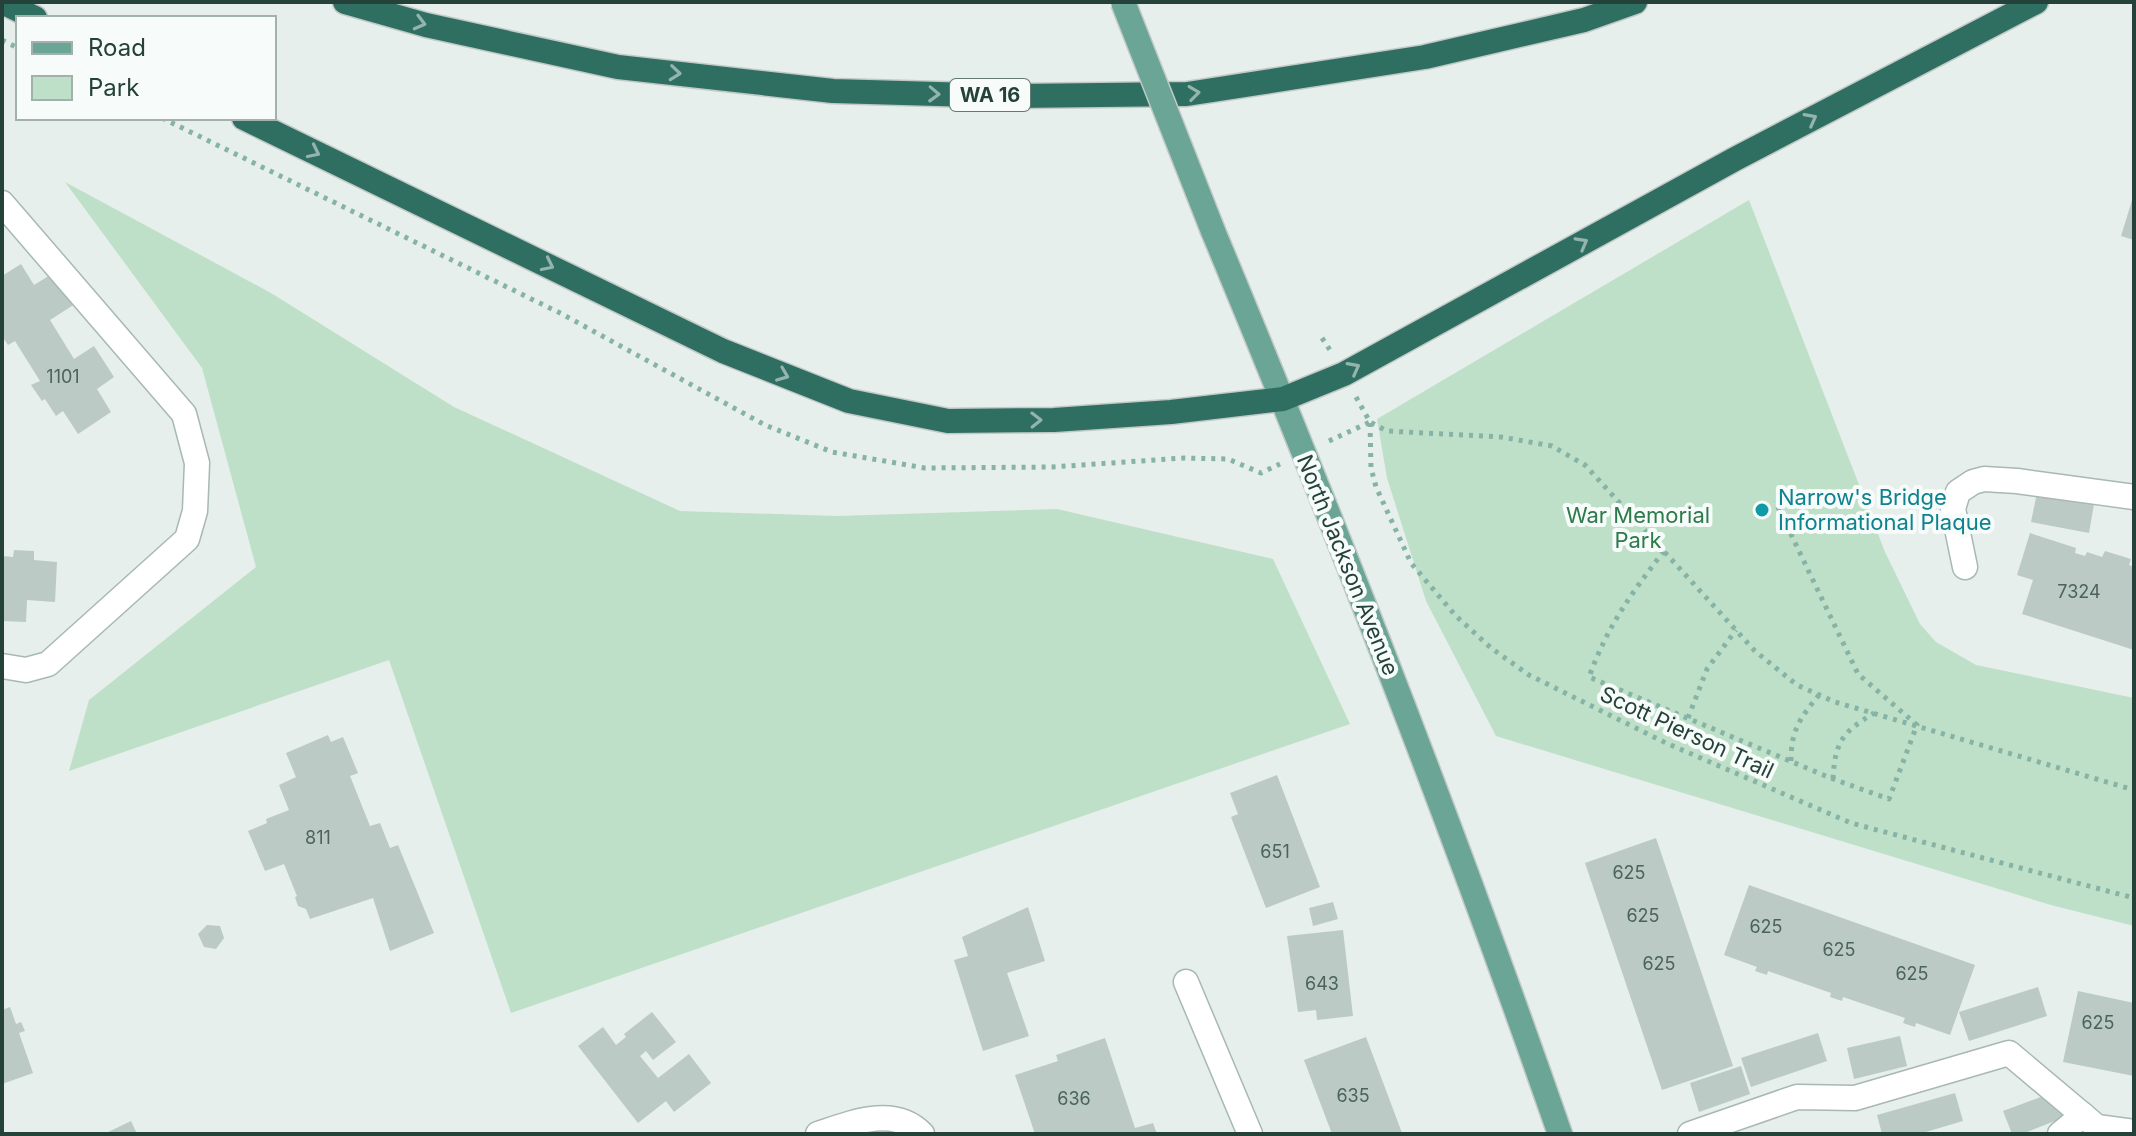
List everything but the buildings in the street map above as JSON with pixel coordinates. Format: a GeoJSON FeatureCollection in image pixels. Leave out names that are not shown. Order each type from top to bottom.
{"type":"FeatureCollection","features":[{"type":"Feature","properties":{"kind":"highway"},"geometry":{"type":"LineString","coordinates":[[2,2],[31,16]]}},
{"type":"Feature","properties":{"kind":"highway","name":"WA 16"},"geometry":{"type":"LineString","coordinates":[[345,2],[426,25],[618,67],[833,91],[1007,96],[1187,94],[1425,57],[1584,20],[1635,2]]}},
{"type":"Feature","properties":{"kind":"highway"},"geometry":{"type":"LineString","coordinates":[[248,120],[723,351],[849,401],[948,421],[1054,420],[1171,412],[1283,399],[1344,374],[1735,159],[2036,2]]}},
{"type":"Feature","properties":{"kind":"main road","name":"North Jackson Avenue"},"geometry":{"type":"LineString","coordinates":[[1123,2],[1411,726],[1560,1134]]}},
{"type":"Feature","properties":{"kind":"street"},"geometry":{"type":"LineString","coordinates":[[2,203],[184,414],[197,463],[195,511],[187,539],[48,664],[26,670],[2,666]]}},
{"type":"Feature","properties":{"kind":"street"},"geometry":{"type":"LineString","coordinates":[[1965,567],[1953,509],[1958,492],[1973,482],[1984,479],[2017,481],[2134,497]]}},
{"type":"Feature","properties":{"kind":"street"},"geometry":{"type":"LineString","coordinates":[[1186,982],[1250,1134]]}},
{"type":"Feature","properties":{"kind":"street"},"geometry":{"type":"LineString","coordinates":[[1690,1134],[1797,1097],[1855,1098],[2009,1053],[2097,1127],[2134,1132]]}},
{"type":"Feature","properties":{"kind":"street"},"geometry":{"type":"LineString","coordinates":[[2060,1134],[2083,1115]]}},
{"type":"Feature","properties":{"kind":"street"},"geometry":{"type":"LineString","coordinates":[[830,1130],[868,1119],[896,1118],[922,1134]]}},
{"type":"Feature","properties":{"kind":"path","name":"Scott Pierson Trail"},"geometry":{"type":"LineString","coordinates":[[1664,551],[1585,465],[1552,446],[1501,437],[1387,431],[1370,422],[1371,468],[1376,487],[1411,563],[1455,615],[1491,648],[1529,675],[1666,743],[1851,823],[2134,898]]}},
{"type":"Feature","properties":{"kind":"path"},"geometry":{"type":"LineString","coordinates":[[1775,501],[1858,674],[1917,725]]}},
{"type":"Feature","properties":{"kind":"path"},"geometry":{"type":"LineString","coordinates":[[1917,725],[1889,799],[1833,779],[1589,677],[1602,641],[1628,598],[1664,551],[1755,651],[1797,685],[1875,713],[1917,725],[2134,790]]}},
{"type":"Feature","properties":{"kind":"path"},"geometry":{"type":"LineString","coordinates":[[1688,718],[1707,669],[1736,630]]}},
{"type":"Feature","properties":{"kind":"path"},"geometry":{"type":"LineString","coordinates":[[1791,761],[1791,739],[1801,717],[1820,695]]}},
{"type":"Feature","properties":{"kind":"path"},"geometry":{"type":"LineString","coordinates":[[1833,779],[1834,757],[1847,729],[1875,713]]}},
{"type":"Feature","properties":{"kind":"green space"},"geometry":{"type":"Polygon","coordinates":[[[65,182],[271,293],[454,407],[680,511],[837,516],[1057,509],[1273,559],[1350,724],[511,1013],[389,660],[69,771],[89,700],[256,567],[202,368],[65,182]]]}},
{"type":"Feature","properties":{"kind":"green space","name":"War Memorial Park"},"geometry":{"type":"Polygon","coordinates":[[[1749,200],[1885,552],[1920,624],[1936,642],[1976,665],[2134,698],[2134,926],[2051,905],[1496,736],[1426,601],[1387,478],[1377,419],[1749,200]]]}},
{"type":"Feature","properties":{"kind":"place","name":"Narrow's Bridge Informational Plaque"},"geometry":{"type":"Point","coordinates":[1762,510]}}]}
